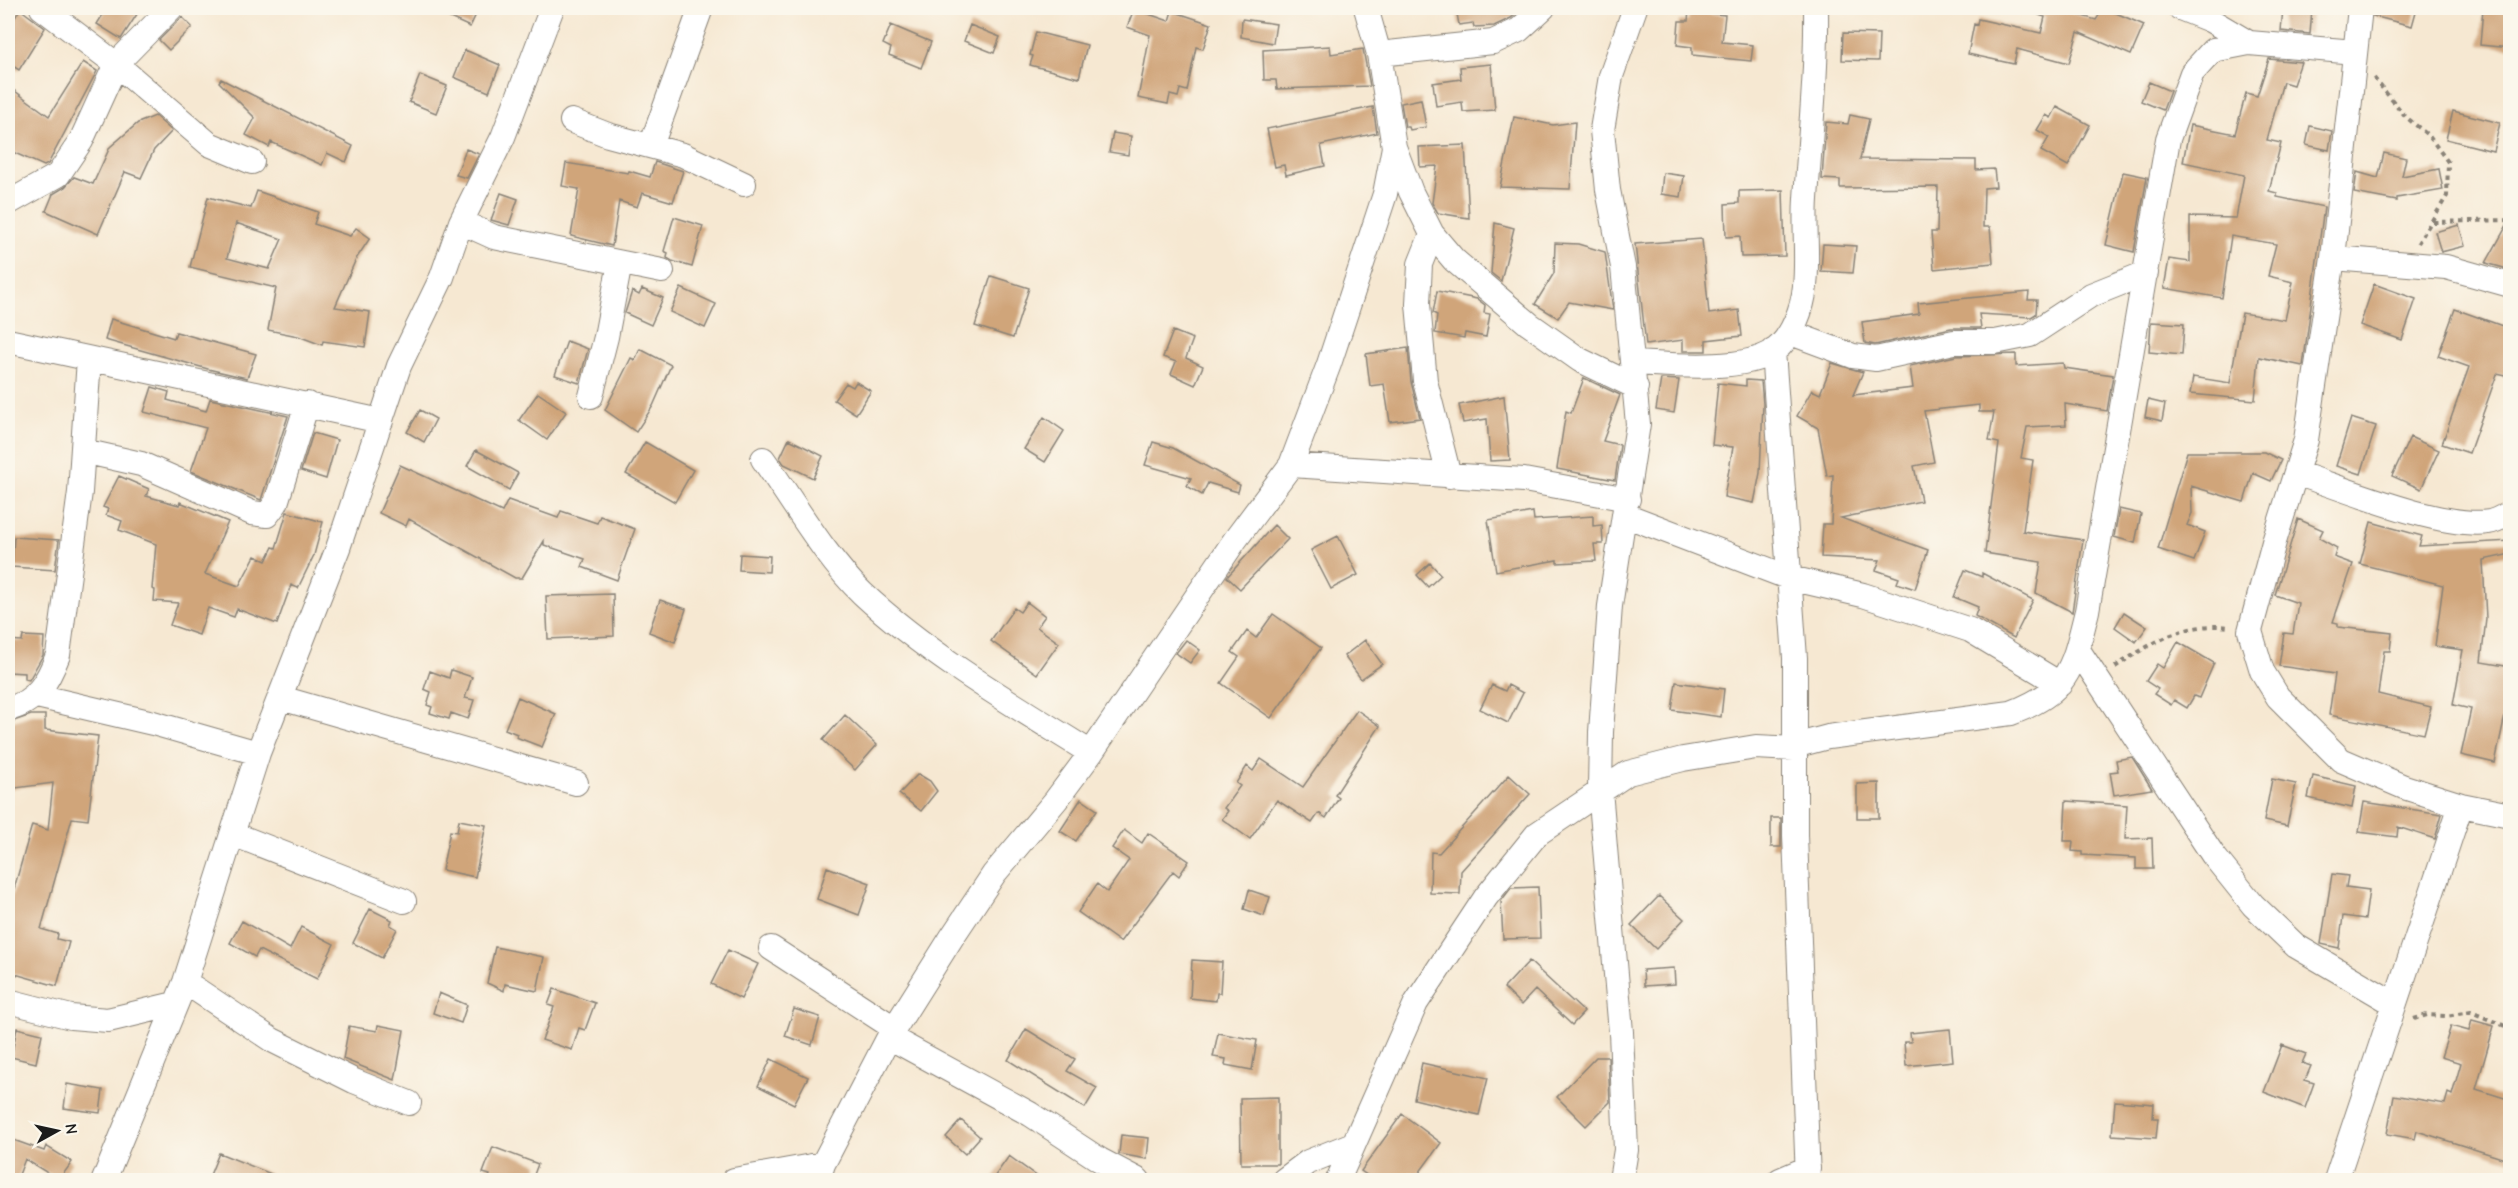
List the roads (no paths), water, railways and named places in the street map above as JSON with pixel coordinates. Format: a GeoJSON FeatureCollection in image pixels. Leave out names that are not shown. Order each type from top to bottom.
{"type":"FeatureCollection","features":[{"type":"Feature","properties":{"kind":"street"},"geometry":{"type":"LineString","coordinates":[[42,8],[116,64],[209,144],[252,162]]}},
{"type":"Feature","properties":{"kind":"street"},"geometry":{"type":"LineString","coordinates":[[8,203],[58,175],[81,141],[116,64],[171,8]]}},
{"type":"Feature","properties":{"kind":"street"},"geometry":{"type":"LineString","coordinates":[[104,1180],[185,982],[258,753],[338,548],[399,366],[442,277],[461,222],[502,137],[552,8]]}},
{"type":"Feature","properties":{"kind":"street"},"geometry":{"type":"LineString","coordinates":[[651,146],[701,8]]}},
{"type":"Feature","properties":{"kind":"street"},"geometry":{"type":"LineString","coordinates":[[1366,8],[1379,54],[1394,147],[1411,192],[1432,234],[1454,260],[1530,324],[1580,360],[1636,387]]}},
{"type":"Feature","properties":{"kind":"street"},"geometry":{"type":"LineString","coordinates":[[1379,54],[1493,42],[1519,30],[1543,8]]}},
{"type":"Feature","properties":{"kind":"street"},"geometry":{"type":"LineString","coordinates":[[1621,1180],[1626,1150],[1621,1032],[1600,790],[1610,606],[1638,424],[1634,363],[1623,267],[1608,190],[1602,130],[1611,76],[1635,8]]}},
{"type":"Feature","properties":{"kind":"street"},"geometry":{"type":"LineString","coordinates":[[1634,363],[1674,365],[1742,363],[1773,351],[1791,333],[1805,288],[1806,202],[1816,51],[1816,8]]}},
{"type":"Feature","properties":{"kind":"street"},"geometry":{"type":"LineString","coordinates":[[2180,8],[2210,20],[2250,44]]}},
{"type":"Feature","properties":{"kind":"street"},"geometry":{"type":"LineString","coordinates":[[2360,8],[2332,258],[2306,440],[2250,631],[2262,671],[2278,697],[2342,760],[2404,787],[2462,805],[2511,815]]}},
{"type":"Feature","properties":{"kind":"street"},"geometry":{"type":"LineString","coordinates":[[1338,1180],[1416,1003],[1486,897],[1537,834],[1600,790],[1628,773],[1683,759],[1756,747],[1794,748],[1839,735],[2011,713],[2039,702],[2060,684],[2074,663],[2091,590],[2168,139],[2192,73],[2213,50],[2250,44],[2354,59]]}},
{"type":"Feature","properties":{"kind":"street"},"geometry":{"type":"LineString","coordinates":[[572,121],[683,155],[744,184]]}},
{"type":"Feature","properties":{"kind":"street"},"geometry":{"type":"LineString","coordinates":[[734,1180],[821,1172],[891,1033],[994,874],[1056,800],[1235,540],[1292,465],[1329,364],[1385,194],[1394,147]]}},
{"type":"Feature","properties":{"kind":"street"},"geometry":{"type":"LineString","coordinates":[[461,222],[494,237],[662,271]]}},
{"type":"Feature","properties":{"kind":"street"},"geometry":{"type":"LineString","coordinates":[[1432,234],[1420,264],[1418,304],[1425,381],[1449,476]]}},
{"type":"Feature","properties":{"kind":"street"},"geometry":{"type":"LineString","coordinates":[[2332,258],[2446,267],[2511,285]]}},
{"type":"Feature","properties":{"kind":"street"},"geometry":{"type":"LineString","coordinates":[[591,396],[606,337],[620,263]]}},
{"type":"Feature","properties":{"kind":"street"},"geometry":{"type":"LineString","coordinates":[[1791,333],[1853,356],[1876,359],[1954,342],[1995,342],[2031,335],[2091,296],[2146,273]]}},
{"type":"Feature","properties":{"kind":"street"},"geometry":{"type":"LineString","coordinates":[[8,341],[307,404],[381,422]]}},
{"type":"Feature","properties":{"kind":"street"},"geometry":{"type":"LineString","coordinates":[[1773,351],[1795,658],[1794,748],[1808,1174],[1780,1180]]}},
{"type":"Feature","properties":{"kind":"street"},"geometry":{"type":"LineString","coordinates":[[8,709],[37,696],[50,677],[58,655],[80,492],[89,359]]}},
{"type":"Feature","properties":{"kind":"street"},"geometry":{"type":"LineString","coordinates":[[83,451],[141,464],[252,513],[267,515],[276,503],[307,404]]}},
{"type":"Feature","properties":{"kind":"street"},"geometry":{"type":"LineString","coordinates":[[763,459],[817,538],[862,593],[937,653],[1090,753]]}},
{"type":"Feature","properties":{"kind":"street"},"geometry":{"type":"LineString","coordinates":[[1292,465],[1524,480],[1626,507],[1790,578],[1863,595],[1970,630],[2060,684]]}},
{"type":"Feature","properties":{"kind":"street"},"geometry":{"type":"LineString","coordinates":[[2296,473],[2441,519],[2468,523],[2491,522],[2511,513]]}},
{"type":"Feature","properties":{"kind":"street"},"geometry":{"type":"LineString","coordinates":[[2078,650],[2213,855],[2253,905],[2296,946],[2393,1003]]}},
{"type":"Feature","properties":{"kind":"street"},"geometry":{"type":"LineString","coordinates":[[37,696],[153,723],[258,753]]}},
{"type":"Feature","properties":{"kind":"street"},"geometry":{"type":"LineString","coordinates":[[281,698],[576,783]]}},
{"type":"Feature","properties":{"kind":"street"},"geometry":{"type":"LineString","coordinates":[[2336,1180],[2393,1003],[2462,805]]}},
{"type":"Feature","properties":{"kind":"street"},"geometry":{"type":"LineString","coordinates":[[233,834],[404,901]]}},
{"type":"Feature","properties":{"kind":"street"},"geometry":{"type":"LineString","coordinates":[[771,948],[891,1033],[1030,1114],[1100,1160],[1138,1180]]}},
{"type":"Feature","properties":{"kind":"street"},"geometry":{"type":"LineString","coordinates":[[185,982],[273,1040],[354,1081],[409,1103]]}},
{"type":"Feature","properties":{"kind":"street"},"geometry":{"type":"LineString","coordinates":[[8,1001],[70,1017],[108,1020],[175,1004]]}},
{"type":"Feature","properties":{"kind":"street"},"geometry":{"type":"LineString","coordinates":[[1284,1180],[1308,1162],[1353,1144]]}}]}
